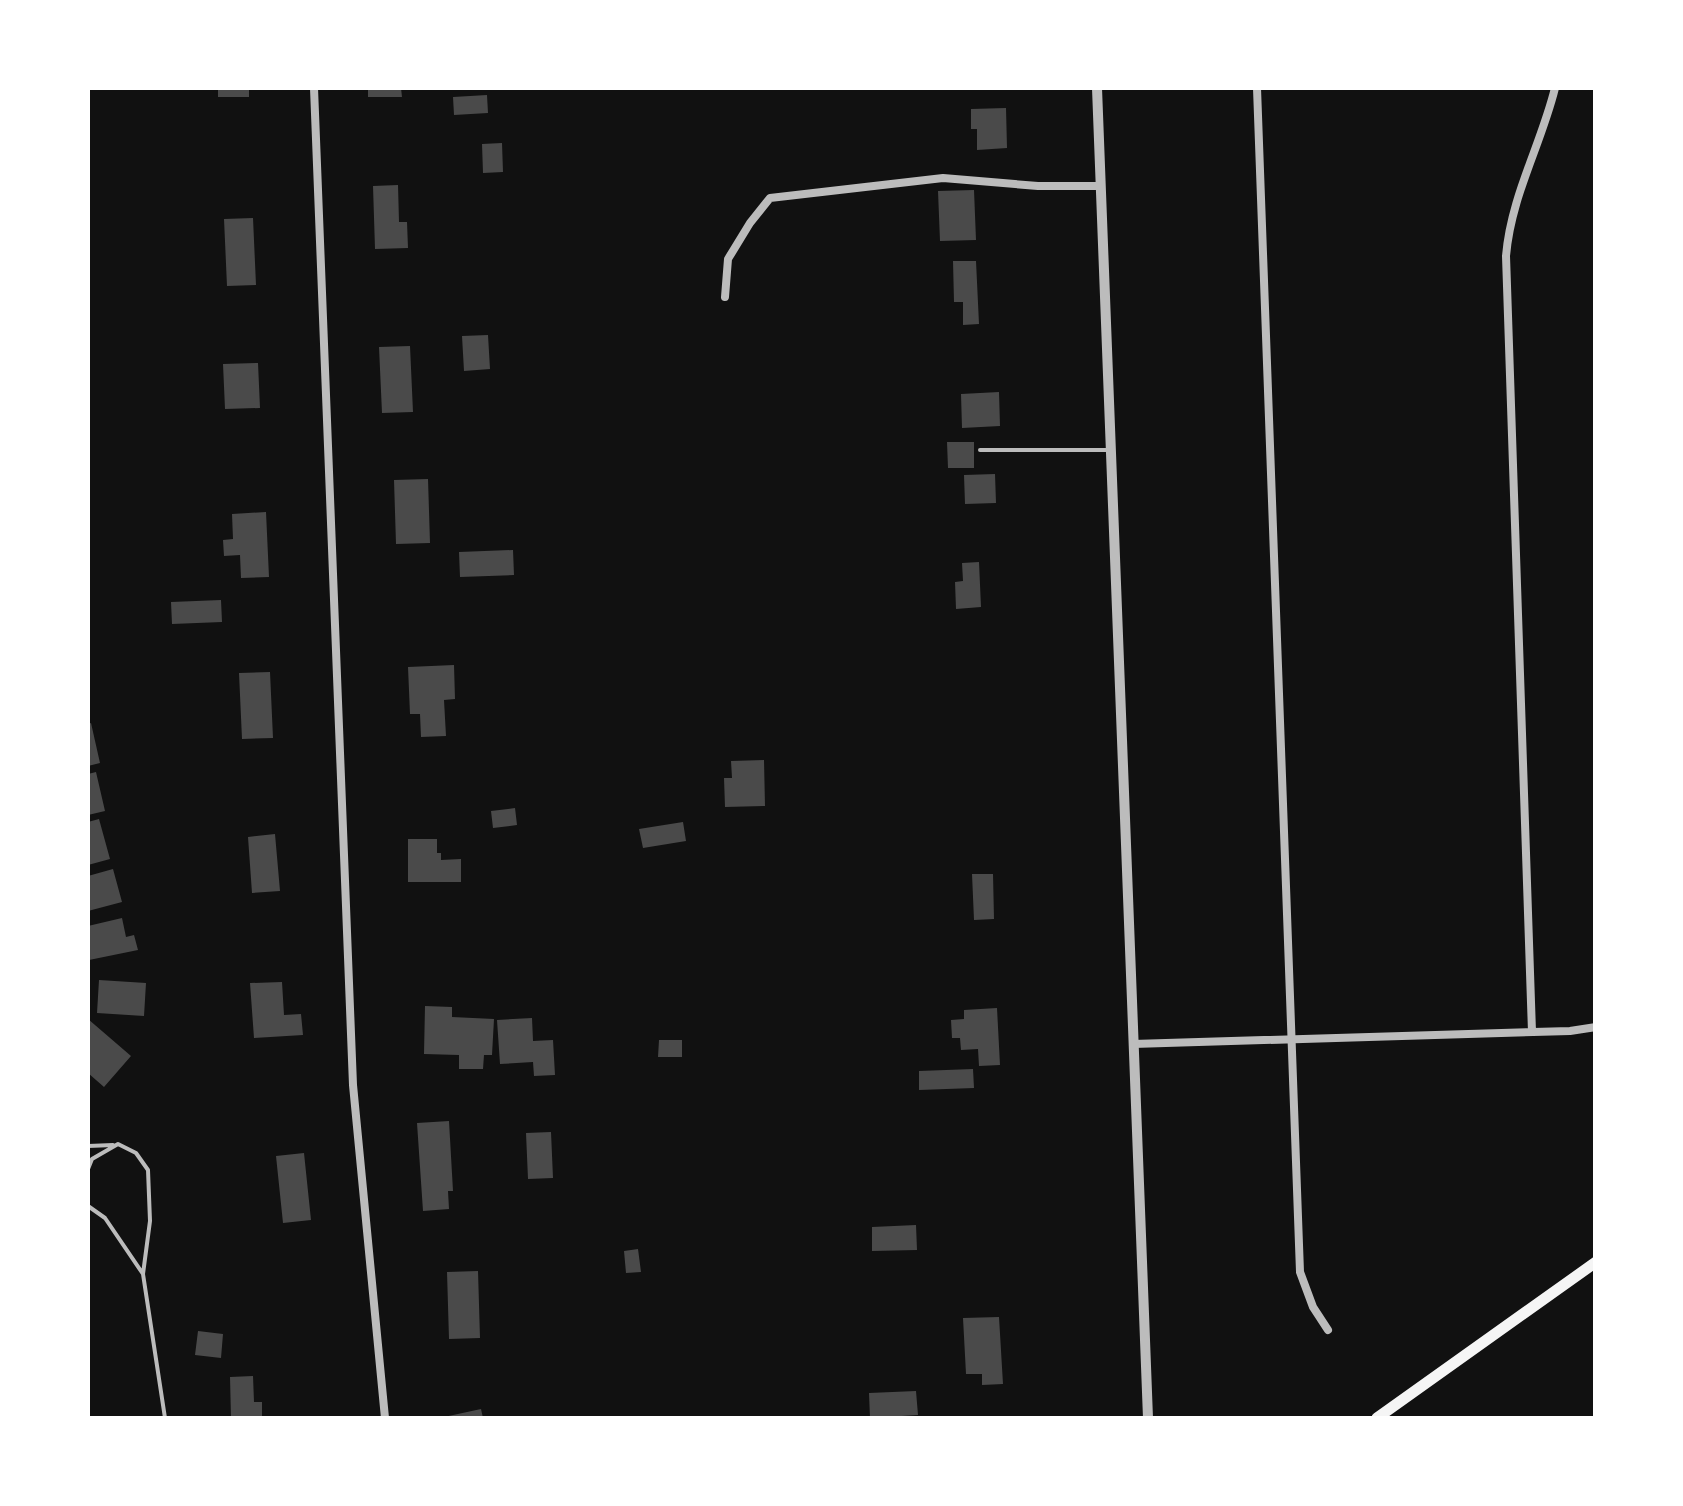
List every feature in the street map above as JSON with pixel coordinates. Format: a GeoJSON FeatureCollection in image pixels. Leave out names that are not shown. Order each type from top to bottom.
{"type":"FeatureCollection","features":[{"type":"Feature","properties":{"kind":"main road"},"geometry":{"type":"LineString","coordinates":[[1377,1418],[1596,1262]]}},
{"type":"Feature","properties":{"kind":"street"},"geometry":{"type":"LineString","coordinates":[[314,88],[354,1084],[385,1418]]}},
{"type":"Feature","properties":{"kind":"street"},"geometry":{"type":"LineString","coordinates":[[1097,88],[1148,1418]]}},
{"type":"Feature","properties":{"kind":"street"},"geometry":{"type":"LineString","coordinates":[[1257,88],[1300,1272],[1313,1306],[1328,1330]]}},
{"type":"Feature","properties":{"kind":"street"},"geometry":{"type":"LineString","coordinates":[[1532,1032],[1506,256],[1516,198],[1556,88]]}},
{"type":"Feature","properties":{"kind":"street"},"geometry":{"type":"LineString","coordinates":[[724,298],[728,259],[770,198],[943,178],[1038,186],[1101,186]]}},
{"type":"Feature","properties":{"kind":"street"},"geometry":{"type":"LineString","coordinates":[[1133,1044],[1570,1032],[1596,1028]]}},
{"type":"Feature","properties":{"kind":"lane"},"geometry":{"type":"LineString","coordinates":[[980,450],[1110,450]]}},
{"type":"Feature","properties":{"kind":"lane"},"geometry":{"type":"LineString","coordinates":[[88,1169],[92,1159],[118,1144]]}},
{"type":"Feature","properties":{"kind":"lane"},"geometry":{"type":"LineString","coordinates":[[88,1146],[118,1144],[136,1153],[148,1170],[150,1221],[143,1274],[165,1418]]}},
{"type":"Feature","properties":{"kind":"lane"},"geometry":{"type":"LineString","coordinates":[[88,1196],[88,1207],[105,1218],[143,1274]]}},
{"type":"Feature","properties":{"kind":"building"},"geometry":{"type":"Polygon","coordinates":[[[218,88],[249,88],[249,97],[218,97],[218,88]]]}},
{"type":"Feature","properties":{"kind":"building"},"geometry":{"type":"Polygon","coordinates":[[[368,88],[401,88],[402,97],[368,97],[368,88]]]}},
{"type":"Feature","properties":{"kind":"building"},"geometry":{"type":"Polygon","coordinates":[[[487,95],[488,113],[454,115],[453,97],[487,95]]]}},
{"type":"Feature","properties":{"kind":"building"},"geometry":{"type":"Polygon","coordinates":[[[1006,108],[1007,148],[977,150],[977,129],[971,129],[971,109],[1006,108]]]}},
{"type":"Feature","properties":{"kind":"building"},"geometry":{"type":"Polygon","coordinates":[[[502,143],[503,172],[483,173],[482,144],[502,143]]]}},
{"type":"Feature","properties":{"kind":"building"},"geometry":{"type":"Polygon","coordinates":[[[398,185],[399,222],[407,222],[408,248],[375,249],[373,186],[398,185]]]}},
{"type":"Feature","properties":{"kind":"building"},"geometry":{"type":"Polygon","coordinates":[[[974,190],[976,240],[940,241],[938,191],[974,190]]]}},
{"type":"Feature","properties":{"kind":"building"},"geometry":{"type":"Polygon","coordinates":[[[253,218],[256,285],[227,286],[224,219],[253,218]]]}},
{"type":"Feature","properties":{"kind":"building"},"geometry":{"type":"Polygon","coordinates":[[[953,261],[976,261],[979,324],[963,325],[963,302],[954,302],[953,261]]]}},
{"type":"Feature","properties":{"kind":"building"},"geometry":{"type":"Polygon","coordinates":[[[488,335],[490,369],[464,371],[462,336],[488,335]]]}},
{"type":"Feature","properties":{"kind":"building"},"geometry":{"type":"Polygon","coordinates":[[[410,346],[413,412],[382,413],[379,347],[410,346]]]}},
{"type":"Feature","properties":{"kind":"building"},"geometry":{"type":"Polygon","coordinates":[[[258,363],[260,408],[225,409],[223,364],[258,363]]]}},
{"type":"Feature","properties":{"kind":"building"},"geometry":{"type":"Polygon","coordinates":[[[999,392],[1000,426],[962,428],[961,394],[999,392]]]}},
{"type":"Feature","properties":{"kind":"building"},"geometry":{"type":"Polygon","coordinates":[[[947,442],[974,442],[974,468],[948,468],[947,442]]]}},
{"type":"Feature","properties":{"kind":"building"},"geometry":{"type":"Polygon","coordinates":[[[995,474],[996,503],[965,504],[964,475],[995,474]]]}},
{"type":"Feature","properties":{"kind":"building"},"geometry":{"type":"Polygon","coordinates":[[[428,479],[430,543],[396,544],[394,480],[428,479]]]}},
{"type":"Feature","properties":{"kind":"building"},"geometry":{"type":"Polygon","coordinates":[[[266,512],[269,577],[241,578],[240,555],[224,556],[223,540],[233,539],[232,514],[266,512]]]}},
{"type":"Feature","properties":{"kind":"building"},"geometry":{"type":"Polygon","coordinates":[[[513,550],[514,575],[460,577],[459,552],[513,550]]]}},
{"type":"Feature","properties":{"kind":"building"},"geometry":{"type":"Polygon","coordinates":[[[979,562],[981,607],[956,609],[955,582],[963,581],[962,563],[979,562]]]}},
{"type":"Feature","properties":{"kind":"building"},"geometry":{"type":"Polygon","coordinates":[[[221,600],[222,622],[172,624],[171,602],[221,600]]]}},
{"type":"Feature","properties":{"kind":"building"},"geometry":{"type":"Polygon","coordinates":[[[454,665],[455,699],[444,700],[446,736],[421,737],[420,714],[410,714],[408,667],[454,665]]]}},
{"type":"Feature","properties":{"kind":"building"},"geometry":{"type":"Polygon","coordinates":[[[270,672],[273,738],[242,739],[239,673],[270,672]]]}},
{"type":"Feature","properties":{"kind":"building"},"geometry":{"type":"Polygon","coordinates":[[[91,723],[100,763],[88,766],[88,724],[91,723]]]}},
{"type":"Feature","properties":{"kind":"building"},"geometry":{"type":"Polygon","coordinates":[[[764,760],[765,806],[725,807],[724,778],[732,778],[731,761],[764,760]]]}},
{"type":"Feature","properties":{"kind":"building"},"geometry":{"type":"Polygon","coordinates":[[[96,772],[105,811],[88,815],[88,774],[96,772]]]}},
{"type":"Feature","properties":{"kind":"building"},"geometry":{"type":"Polygon","coordinates":[[[515,808],[517,825],[493,828],[491,811],[515,808]]]}},
{"type":"Feature","properties":{"kind":"building"},"geometry":{"type":"Polygon","coordinates":[[[99,819],[110,859],[88,865],[88,822],[99,819]]]}},
{"type":"Feature","properties":{"kind":"building"},"geometry":{"type":"Polygon","coordinates":[[[683,822],[686,841],[643,848],[639,829],[683,822]]]}},
{"type":"Feature","properties":{"kind":"building"},"geometry":{"type":"Polygon","coordinates":[[[275,834],[280,891],[252,893],[248,837],[275,834]]]}},
{"type":"Feature","properties":{"kind":"building"},"geometry":{"type":"Polygon","coordinates":[[[408,839],[437,839],[441,860],[461,859],[461,882],[408,882],[408,839]]]}},
{"type":"Feature","properties":{"kind":"building"},"geometry":{"type":"Polygon","coordinates":[[[113,869],[122,902],[88,911],[88,876],[113,869]]]}},
{"type":"Feature","properties":{"kind":"building"},"geometry":{"type":"Polygon","coordinates":[[[972,874],[993,874],[994,919],[974,920],[972,874]]]}},
{"type":"Feature","properties":{"kind":"building"},"geometry":{"type":"Polygon","coordinates":[[[122,918],[126,937],[134,935],[138,950],[89,960],[88,926],[122,918]]]}},
{"type":"Feature","properties":{"kind":"building"},"geometry":{"type":"Polygon","coordinates":[[[99,980],[146,983],[144,1016],[97,1013],[99,980]]]}},
{"type":"Feature","properties":{"kind":"building"},"geometry":{"type":"Polygon","coordinates":[[[282,982],[284,1015],[301,1014],[303,1035],[254,1038],[250,983],[282,982]]]}},
{"type":"Feature","properties":{"kind":"building"},"geometry":{"type":"Polygon","coordinates":[[[425,1006],[452,1007],[452,1017],[494,1019],[492,1055],[484,1055],[483,1069],[459,1069],[459,1055],[424,1054],[425,1006]]]}},
{"type":"Feature","properties":{"kind":"building"},"geometry":{"type":"Polygon","coordinates":[[[997,1008],[1000,1065],[979,1066],[978,1049],[961,1050],[960,1038],[952,1038],[951,1020],[964,1019],[964,1010],[997,1008]]]}},
{"type":"Feature","properties":{"kind":"building"},"geometry":{"type":"Polygon","coordinates":[[[532,1018],[533,1041],[553,1040],[555,1075],[534,1076],[533,1062],[500,1064],[497,1020],[532,1018]]]}},
{"type":"Feature","properties":{"kind":"building"},"geometry":{"type":"Polygon","coordinates":[[[88,1019],[131,1056],[104,1087],[88,1073],[88,1019]]]}},
{"type":"Feature","properties":{"kind":"building"},"geometry":{"type":"Polygon","coordinates":[[[659,1040],[682,1040],[682,1057],[658,1057],[659,1040]]]}},
{"type":"Feature","properties":{"kind":"building"},"geometry":{"type":"Polygon","coordinates":[[[973,1069],[974,1088],[919,1090],[919,1071],[973,1069]]]}},
{"type":"Feature","properties":{"kind":"building"},"geometry":{"type":"Polygon","coordinates":[[[449,1121],[453,1191],[448,1191],[449,1209],[423,1211],[417,1123],[449,1121]]]}},
{"type":"Feature","properties":{"kind":"building"},"geometry":{"type":"Polygon","coordinates":[[[551,1132],[553,1178],[528,1179],[526,1133],[551,1132]]]}},
{"type":"Feature","properties":{"kind":"building"},"geometry":{"type":"Polygon","coordinates":[[[304,1153],[311,1220],[283,1223],[276,1156],[304,1153]]]}},
{"type":"Feature","properties":{"kind":"building"},"geometry":{"type":"Polygon","coordinates":[[[916,1225],[917,1250],[872,1251],[872,1227],[916,1225]]]}},
{"type":"Feature","properties":{"kind":"building"},"geometry":{"type":"Polygon","coordinates":[[[638,1249],[641,1272],[626,1273],[624,1251],[638,1249]]]}},
{"type":"Feature","properties":{"kind":"building"},"geometry":{"type":"Polygon","coordinates":[[[478,1271],[480,1338],[449,1339],[447,1272],[478,1271]]]}},
{"type":"Feature","properties":{"kind":"building"},"geometry":{"type":"Polygon","coordinates":[[[999,1317],[1003,1384],[982,1385],[982,1374],[966,1374],[963,1318],[999,1317]]]}},
{"type":"Feature","properties":{"kind":"building"},"geometry":{"type":"Polygon","coordinates":[[[198,1331],[223,1334],[221,1358],[195,1355],[198,1331]]]}},
{"type":"Feature","properties":{"kind":"building"},"geometry":{"type":"Polygon","coordinates":[[[253,1376],[254,1402],[262,1402],[262,1418],[231,1418],[230,1377],[253,1376]]]}},
{"type":"Feature","properties":{"kind":"building"},"geometry":{"type":"Polygon","coordinates":[[[916,1391],[918,1415],[870,1418],[869,1393],[916,1391]]]}},
{"type":"Feature","properties":{"kind":"building"},"geometry":{"type":"Polygon","coordinates":[[[481,1409],[483,1418],[444,1417],[481,1409]]]}}]}
